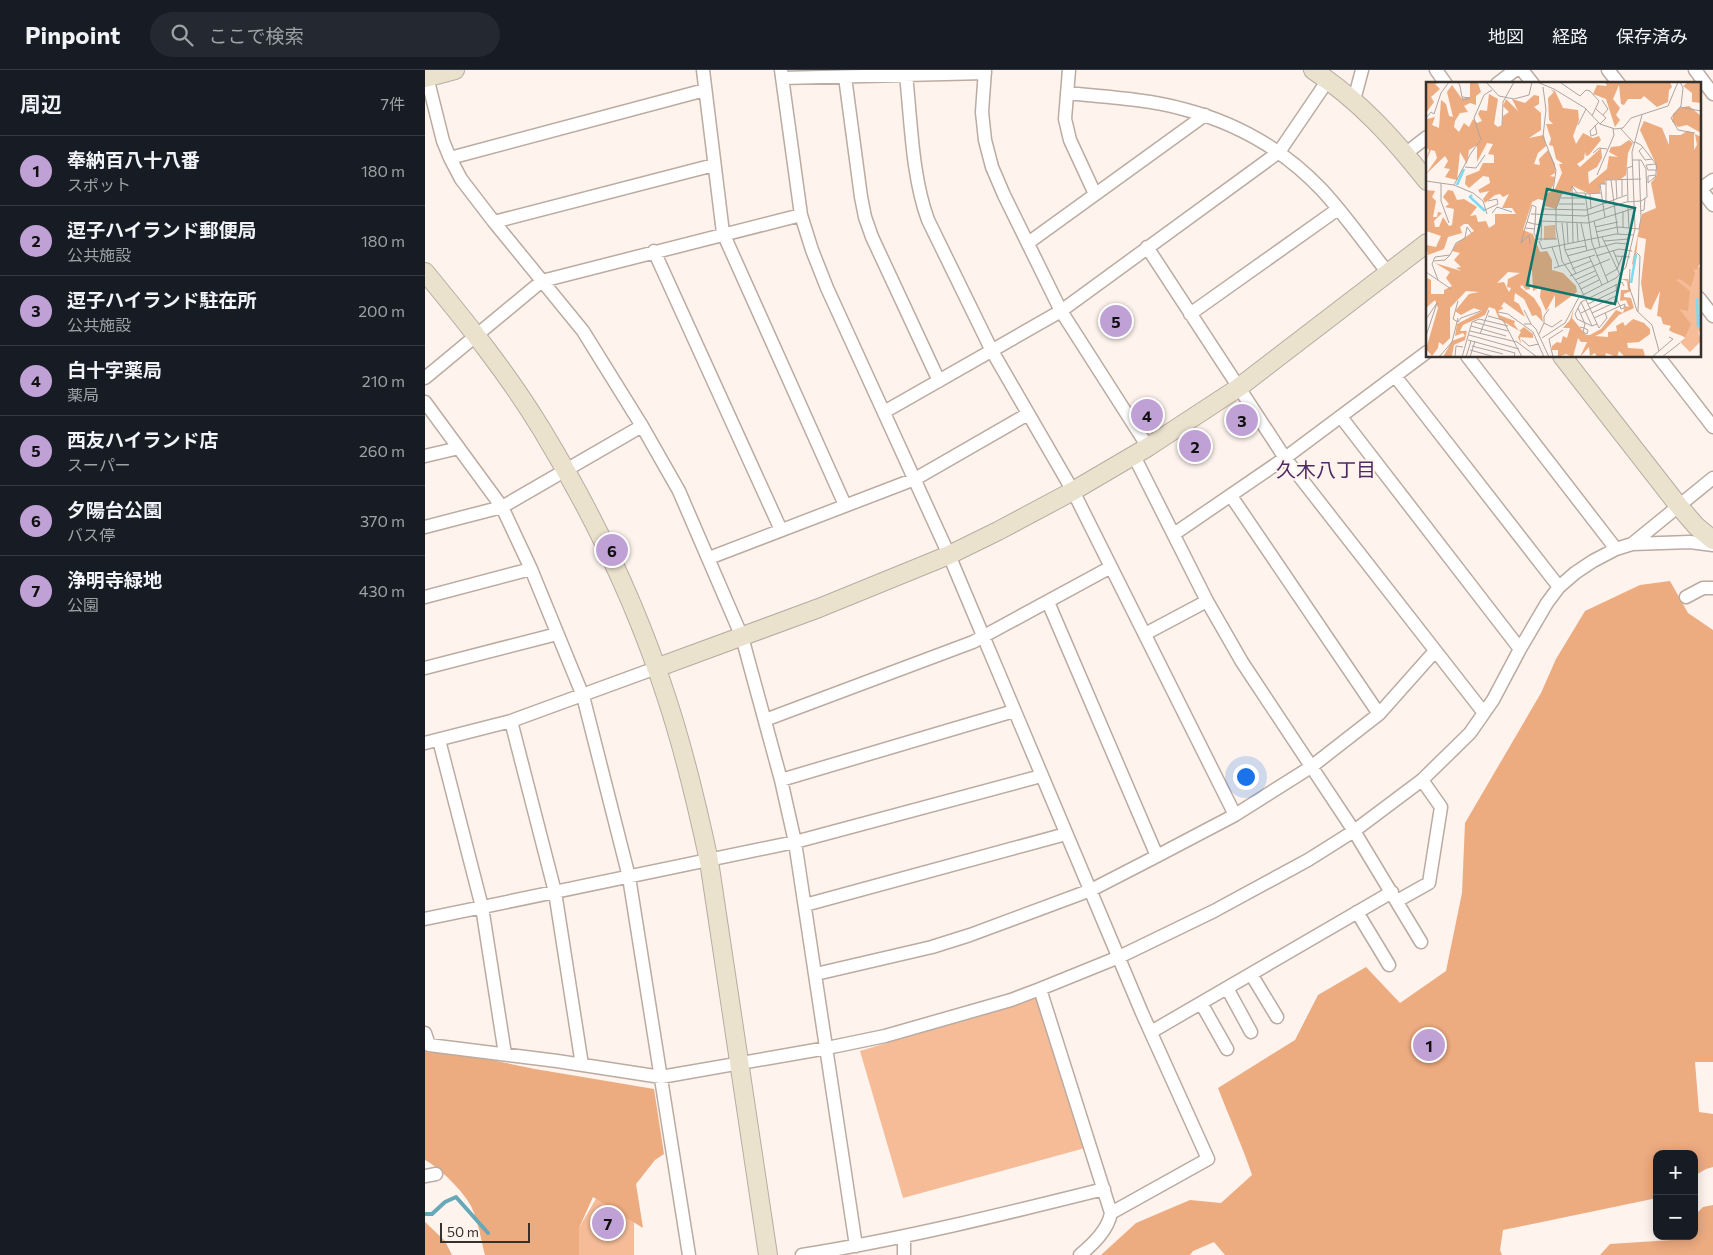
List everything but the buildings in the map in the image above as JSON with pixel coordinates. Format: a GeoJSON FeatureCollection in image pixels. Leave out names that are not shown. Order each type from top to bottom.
{"type":"FeatureCollection","features":[{"type":"Feature","properties":{"kind":"street"},"geometry":{"type":"LineString","coordinates":[[455,70],[426,78],[443,141],[450,158],[461,179],[494,222],[583,331],[643,426],[679,491],[743,637],[781,780],[795,842],[856,1246]]}},
{"type":"Feature","properties":{"kind":"street"},"geometry":{"type":"LineString","coordinates":[[703,70],[723,233],[845,505]]}},
{"type":"Feature","properties":{"kind":"street"},"geometry":{"type":"LineString","coordinates":[[1069,70],[1065,119],[1070,140],[1095,194]]}},
{"type":"Feature","properties":{"kind":"street"},"geometry":{"type":"LineString","coordinates":[[1313,70],[1354,100],[1379,123],[1426,180]]}},
{"type":"Feature","properties":{"kind":"street"},"geometry":{"type":"LineString","coordinates":[[1354,100],[1362,70]]}},
{"type":"Feature","properties":{"kind":"street"},"geometry":{"type":"LineString","coordinates":[[1436,70],[1445,82]]}},
{"type":"Feature","properties":{"kind":"street"},"geometry":{"type":"LineString","coordinates":[[1608,70],[1617,82]]}},
{"type":"Feature","properties":{"kind":"street"},"geometry":{"type":"LineString","coordinates":[[1695,70],[1713,94]]}},
{"type":"Feature","properties":{"kind":"street"},"geometry":{"type":"LineString","coordinates":[[1111,1213],[1208,1159],[1041,776],[949,555],[827,288],[812,250],[801,215],[782,74],[845,77],[985,71],[982,112],[985,140],[992,167],[1061,311],[1141,451],[1174,534],[1207,601],[1242,662],[1354,831],[1395,896],[1421,942]]}},
{"type":"Feature","properties":{"kind":"street"},"geometry":{"type":"LineString","coordinates":[[1500,82],[1514,71],[1530,82]]}},
{"type":"Feature","properties":{"kind":"street"},"geometry":{"type":"LineString","coordinates":[[906,75],[917,181],[928,220],[993,351],[1073,491],[1235,814]]}},
{"type":"Feature","properties":{"kind":"street"},"geometry":{"type":"LineString","coordinates":[[845,77],[865,217],[872,237],[939,381]]}},
{"type":"Feature","properties":{"kind":"street"},"geometry":{"type":"LineString","coordinates":[[884,412],[1061,311],[1279,152],[1328,80]]}},
{"type":"Feature","properties":{"kind":"street"},"geometry":{"type":"LineString","coordinates":[[450,158],[705,90]]}},
{"type":"Feature","properties":{"kind":"street"},"geometry":{"type":"LineString","coordinates":[[1067,93],[1181,108],[1232,125],[1279,152],[1307,175],[1338,209],[1388,273]]}},
{"type":"Feature","properties":{"kind":"street"},"geometry":{"type":"LineString","coordinates":[[1028,243],[1205,115]]}},
{"type":"Feature","properties":{"kind":"street"},"geometry":{"type":"LineString","coordinates":[[1405,154],[1426,138]]}},
{"type":"Feature","properties":{"kind":"street"},"geometry":{"type":"LineString","coordinates":[[494,222],[714,165]]}},
{"type":"Feature","properties":{"kind":"street"},"geometry":{"type":"LineString","coordinates":[[1701,188],[1713,180]]}},
{"type":"Feature","properties":{"kind":"street"},"geometry":{"type":"LineString","coordinates":[[1701,190],[1713,205]]}},
{"type":"Feature","properties":{"kind":"street"},"geometry":{"type":"LineString","coordinates":[[1190,314],[1338,209]]}},
{"type":"Feature","properties":{"kind":"street"},"geometry":{"type":"LineString","coordinates":[[425,378],[542,280],[723,233],[801,215]]}},
{"type":"Feature","properties":{"kind":"street"},"geometry":{"type":"LineString","coordinates":[[425,743],[511,721],[743,637],[873,587],[949,555],[998,531],[1073,491],[1141,451],[1238,388],[1426,244]]}},
{"type":"Feature","properties":{"kind":"street"},"geometry":{"type":"LineString","coordinates":[[1147,248],[1285,458],[1484,714]]}},
{"type":"Feature","properties":{"kind":"street"},"geometry":{"type":"LineString","coordinates":[[654,251],[781,530]]}},
{"type":"Feature","properties":{"kind":"street"},"geometry":{"type":"LineString","coordinates":[[425,272],[476,334],[541,428],[594,523],[656,668],[681,744],[709,861],[768,1255]]}},
{"type":"Feature","properties":{"kind":"street"},"geometry":{"type":"LineString","coordinates":[[1701,301],[1713,316]]}},
{"type":"Feature","properties":{"kind":"street"},"geometry":{"type":"LineString","coordinates":[[1174,534],[1285,458],[1426,353]]}},
{"type":"Feature","properties":{"kind":"street"},"geometry":{"type":"LineString","coordinates":[[1469,358],[1616,549]]}},
{"type":"Feature","properties":{"kind":"street"},"geometry":{"type":"LineString","coordinates":[[1564,358],[1678,506],[1696,526],[1713,540]]}},
{"type":"Feature","properties":{"kind":"street"},"geometry":{"type":"LineString","coordinates":[[1660,358],[1713,427]]}},
{"type":"Feature","properties":{"kind":"street"},"geometry":{"type":"LineString","coordinates":[[1395,376],[1559,587]]}},
{"type":"Feature","properties":{"kind":"street"},"geometry":{"type":"LineString","coordinates":[[425,402],[502,507],[531,570],[583,696],[629,877],[689,1255]]}},
{"type":"Feature","properties":{"kind":"street"},"geometry":{"type":"LineString","coordinates":[[709,558],[915,480],[1028,414]]}},
{"type":"Feature","properties":{"kind":"street"},"geometry":{"type":"LineString","coordinates":[[1341,417],[1520,649]]}},
{"type":"Feature","properties":{"kind":"street"},"geometry":{"type":"LineString","coordinates":[[425,527],[502,507],[643,426]]}},
{"type":"Feature","properties":{"kind":"street"},"geometry":{"type":"LineString","coordinates":[[425,456],[459,448]]}},
{"type":"Feature","properties":{"kind":"street"},"geometry":{"type":"LineString","coordinates":[[1632,544],[1713,478]]}},
{"type":"Feature","properties":{"kind":"street"},"geometry":{"type":"LineString","coordinates":[[1231,496],[1379,714]]}},
{"type":"Feature","properties":{"kind":"street"},"geometry":{"type":"LineString","coordinates":[[425,1033],[429,1045],[661,1077],[885,1036],[1011,1000],[1119,957],[1214,911],[1308,860],[1354,831],[1422,780],[1470,733],[1493,700],[1547,603],[1559,587],[1575,573],[1616,549],[1632,544],[1690,542],[1713,545]]}},
{"type":"Feature","properties":{"kind":"street"},"geometry":{"type":"LineString","coordinates":[[765,720],[984,636],[1111,567]]}},
{"type":"Feature","properties":{"kind":"street"},"geometry":{"type":"LineString","coordinates":[[425,597],[531,570]]}},
{"type":"Feature","properties":{"kind":"street"},"geometry":{"type":"LineString","coordinates":[[1686,597],[1703,588],[1713,588]]}},
{"type":"Feature","properties":{"kind":"street"},"geometry":{"type":"LineString","coordinates":[[1145,634],[1207,601]]}},
{"type":"Feature","properties":{"kind":"street"},"geometry":{"type":"LineString","coordinates":[[1048,602],[1157,856]]}},
{"type":"Feature","properties":{"kind":"street"},"geometry":{"type":"LineString","coordinates":[[425,668],[557,634]]}},
{"type":"Feature","properties":{"kind":"street"},"geometry":{"type":"LineString","coordinates":[[816,974],[963,938],[1091,890],[1157,856],[1235,814],[1311,767],[1379,714],[1435,651]]}},
{"type":"Feature","properties":{"kind":"street"},"geometry":{"type":"LineString","coordinates":[[781,780],[1014,711]]}},
{"type":"Feature","properties":{"kind":"street"},"geometry":{"type":"LineString","coordinates":[[511,721],[555,892],[582,1065]]}},
{"type":"Feature","properties":{"kind":"street"},"geometry":{"type":"LineString","coordinates":[[439,740],[482,907],[505,1054]]}},
{"type":"Feature","properties":{"kind":"street"},"geometry":{"type":"LineString","coordinates":[[425,919],[795,842],[1041,776]]}},
{"type":"Feature","properties":{"kind":"street"},"geometry":{"type":"LineString","coordinates":[[1151,1032],[1357,912],[1429,883],[1441,807],[1422,780]]}},
{"type":"Feature","properties":{"kind":"street"},"geometry":{"type":"LineString","coordinates":[[805,904],[1066,834]]}},
{"type":"Feature","properties":{"kind":"street"},"geometry":{"type":"LineString","coordinates":[[1357,912],[1389,965]]}},
{"type":"Feature","properties":{"kind":"street"},"geometry":{"type":"LineString","coordinates":[[1251,974],[1277,1017]]}},
{"type":"Feature","properties":{"kind":"street"},"geometry":{"type":"LineString","coordinates":[[1040,988],[1111,1213],[1109,1224],[1090,1247],[1080,1255]]}},
{"type":"Feature","properties":{"kind":"street"},"geometry":{"type":"LineString","coordinates":[[1227,988],[1251,1032]]}},
{"type":"Feature","properties":{"kind":"street"},"geometry":{"type":"LineString","coordinates":[[1201,1003],[1227,1049]]}},
{"type":"Feature","properties":{"kind":"street"},"geometry":{"type":"LineString","coordinates":[[801,1255],[903,1236],[1104,1189]]}},
{"type":"Feature","properties":{"kind":"street"},"geometry":{"type":"LineString","coordinates":[[903,1236],[904,1255]]}},
{"type":"Feature","properties":{"kind":"shaded area"},"geometry":{"type":"Polygon","coordinates":[[[1670,581],[1688,613],[1713,630],[1713,1062],[1695,1062],[1699,1112],[1713,1114],[1713,1167],[1698,1174],[1698,1150],[1653,1150],[1653,1199],[1503,1230],[1500,1250],[1502,1255],[1225,1255],[1214,1242],[1193,1251],[1190,1255],[1101,1255],[1136,1223],[1190,1200],[1221,1203],[1252,1175],[1218,1088],[1295,1040],[1318,995],[1366,967],[1400,1003],[1446,971],[1462,893],[1465,823],[1541,693],[1556,659],[1585,611],[1640,585],[1670,581]]]}},
{"type":"Feature","properties":{"kind":"shaded area"},"geometry":{"type":"Polygon","coordinates":[[[1037,998],[1085,1148],[903,1198],[860,1051],[1037,998]]]}},
{"type":"Feature","properties":{"kind":"shaded area"},"geometry":{"type":"Polygon","coordinates":[[[425,1052],[462,1054],[535,1069],[654,1089],[664,1154],[655,1160],[636,1184],[643,1228],[593,1197],[579,1228],[579,1255],[485,1255],[476,1217],[468,1200],[444,1174],[425,1160],[425,1052]]]}},
{"type":"Feature","properties":{"kind":"shaded area"},"geometry":{"type":"Polygon","coordinates":[[[600,1192],[634,1213],[634,1255],[575,1255],[576,1233],[600,1192]]]}},
{"type":"Feature","properties":{"kind":"shaded area"},"geometry":{"type":"Polygon","coordinates":[[[1713,1205],[1713,1255],[1600,1255],[1610,1244],[1698,1240],[1698,1212],[1703,1207],[1713,1205]]]}},
{"type":"Feature","properties":{"kind":"shaded area"},"geometry":{"type":"Polygon","coordinates":[[[425,1222],[445,1241],[452,1255],[425,1255],[425,1222]]]}},
{"type":"Feature","properties":{"kind":"waterway"},"geometry":{"type":"LineString","coordinates":[[425,1214],[432,1214],[445,1202],[456,1197],[488,1233]]}},
{"type":"Feature","properties":{"kind":"place","name":"西友ハイランド店"},"geometry":{"type":"Point","coordinates":[1116,321]}},
{"type":"Feature","properties":{"kind":"place","name":"白十字薬局"},"geometry":{"type":"Point","coordinates":[1147,415]}},
{"type":"Feature","properties":{"kind":"place","name":"逗子ハイランド駐在所"},"geometry":{"type":"Point","coordinates":[1242,420]}},
{"type":"Feature","properties":{"kind":"place","name":"逗子ハイランド郵便局"},"geometry":{"type":"Point","coordinates":[1195,446]}},
{"type":"Feature","properties":{"kind":"place","name":"夕陽台公園"},"geometry":{"type":"Point","coordinates":[612,550]}},
{"type":"Feature","properties":{"kind":"place","name":"奉納百八十八番"},"geometry":{"type":"Point","coordinates":[1429,1045]}},
{"type":"Feature","properties":{"kind":"place","name":"浄明寺緑地"},"geometry":{"type":"Point","coordinates":[608,1223]}},
{"type":"Feature","properties":{"kind":"district","name":"久木八丁目"},"geometry":{"type":"Point","coordinates":[1326,469]}}]}
